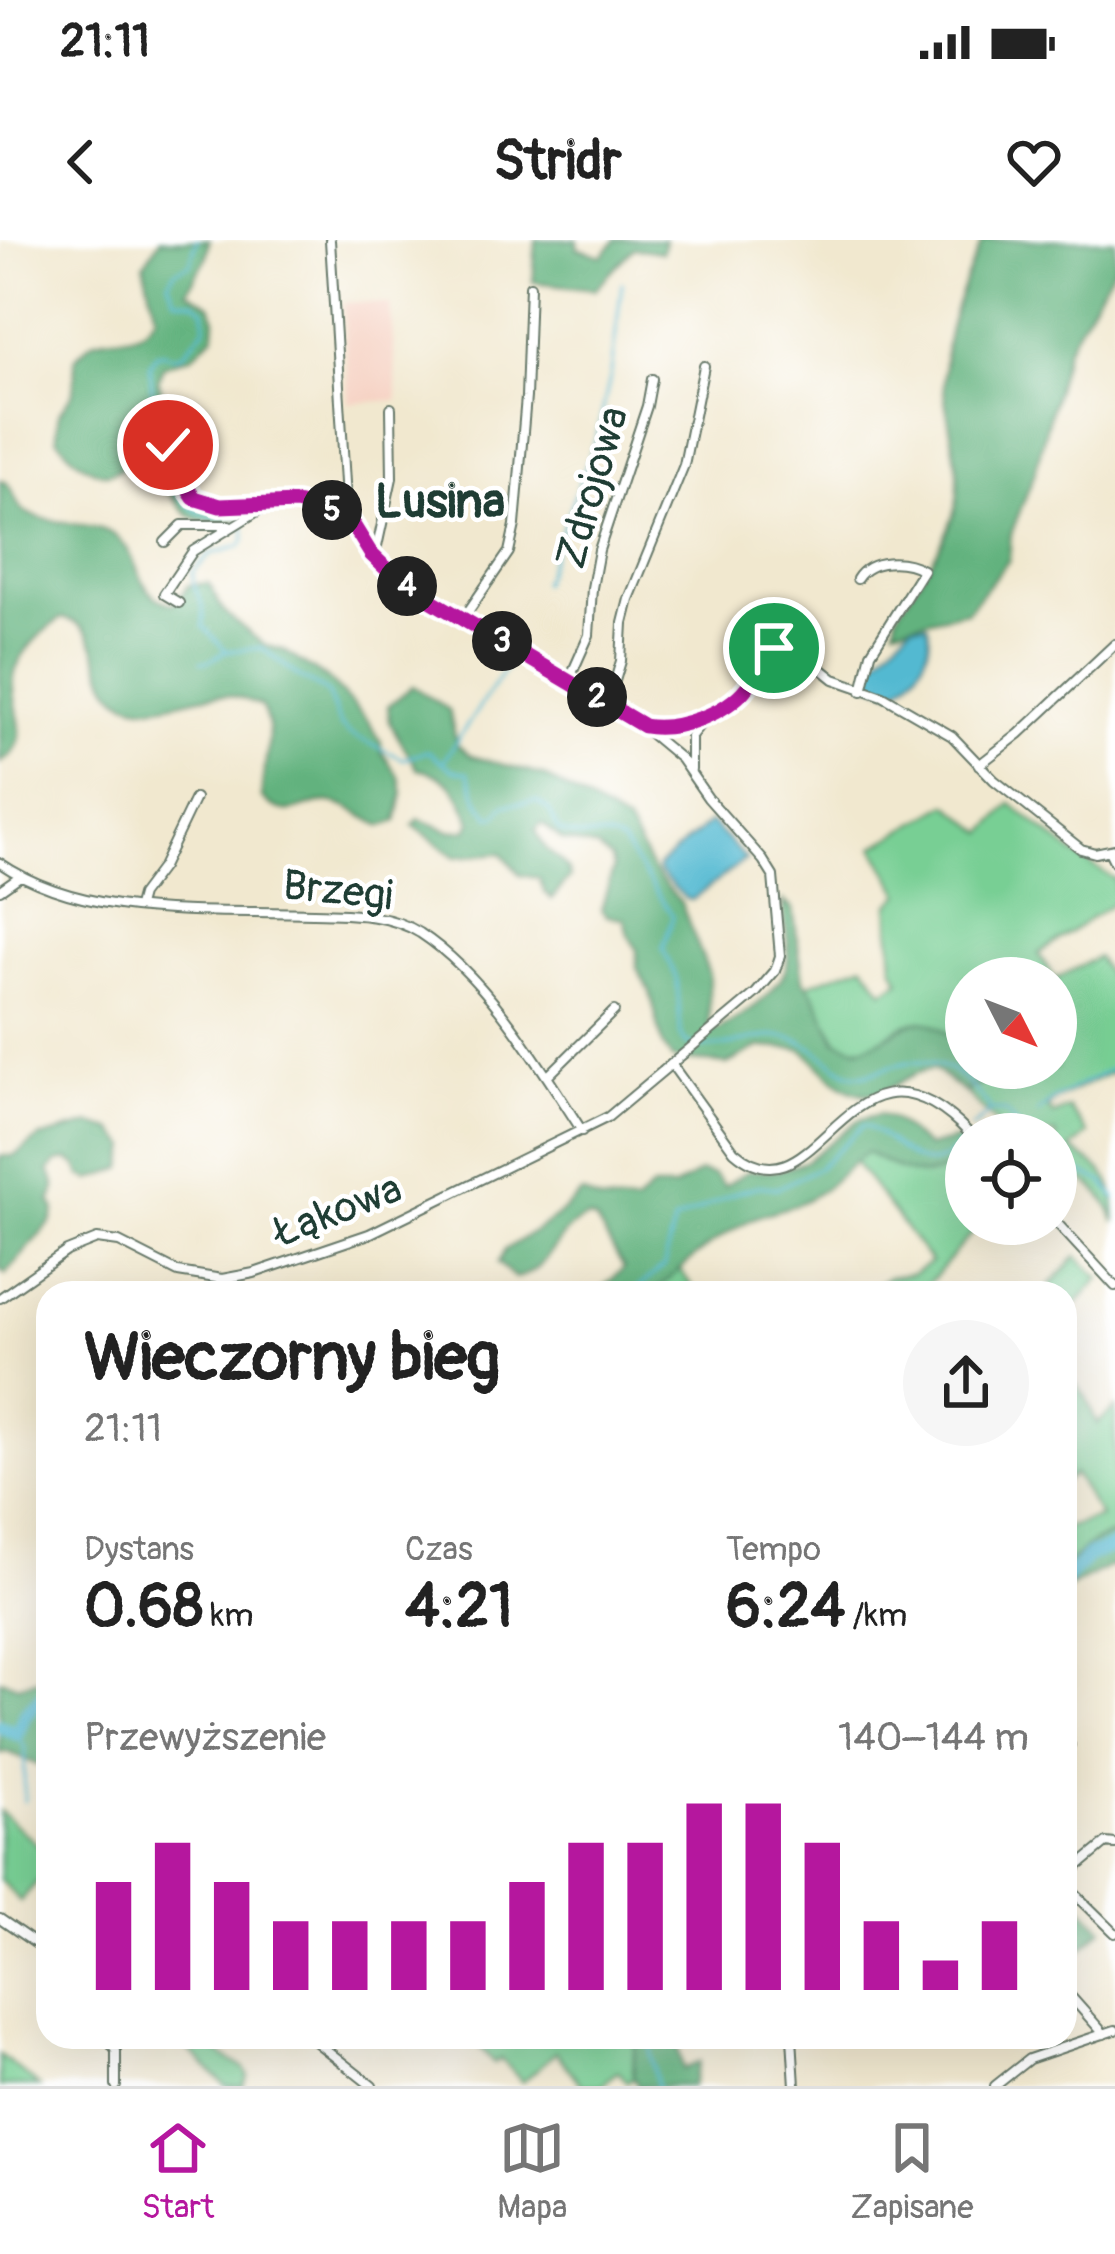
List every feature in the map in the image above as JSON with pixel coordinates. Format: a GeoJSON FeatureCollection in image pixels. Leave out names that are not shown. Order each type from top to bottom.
{"type":"FeatureCollection","features":[{"type":"Feature","properties":{"kind":"street"},"geometry":{"type":"LineString","coordinates":[[329,240],[347,515],[371,554],[400,582],[665,742],[769,867],[776,886],[781,941],[775,971],[672,1065],[734,1151],[746,1162],[763,1167],[795,1161],[852,1111],[883,1094],[919,1094],[947,1113]]}},
{"type":"Feature","properties":{"kind":"street"},"geometry":{"type":"LineString","coordinates":[[463,619],[509,552],[515,525],[530,286]]}},
{"type":"Feature","properties":{"kind":"street"},"geometry":{"type":"LineString","coordinates":[[608,704],[621,662],[629,599],[683,465],[704,366]]}},
{"type":"Feature","properties":{"kind":"street","name":"Zdrojowa"},"geometry":{"type":"LineString","coordinates":[[568,680],[589,635],[599,550],[652,379]]}},
{"type":"Feature","properties":{"kind":"street"},"geometry":{"type":"LineString","coordinates":[[371,554],[377,548],[392,478],[391,408]]}},
{"type":"Feature","properties":{"kind":"street"},"geometry":{"type":"LineString","coordinates":[[190,416],[170,426],[168,445],[172,465],[194,498],[220,506],[271,502],[323,507],[347,515]]}},
{"type":"Feature","properties":{"kind":"street"},"geometry":{"type":"LineString","coordinates":[[179,603],[166,596],[165,590],[193,551],[271,502]]}},
{"type":"Feature","properties":{"kind":"street"},"geometry":{"type":"LineString","coordinates":[[165,542],[182,524],[238,522]]}},
{"type":"Feature","properties":{"kind":"street"},"geometry":{"type":"LineString","coordinates":[[857,579],[872,564],[909,564],[923,570],[871,653],[862,691]]}},
{"type":"Feature","properties":{"kind":"street"},"geometry":{"type":"LineString","coordinates":[[979,765],[1115,644]]}},
{"type":"Feature","properties":{"kind":"street"},"geometry":{"type":"LineString","coordinates":[[644,726],[670,729],[706,715],[738,696],[764,658],[781,645],[793,646],[834,679],[883,696],[952,736],[979,765],[1076,845],[1095,853],[1112,850],[1115,863]]}},
{"type":"Feature","properties":{"kind":"street"},"geometry":{"type":"LineString","coordinates":[[691,770],[691,736],[706,715]]}},
{"type":"Feature","properties":{"kind":"street"},"geometry":{"type":"LineString","coordinates":[[681,726],[691,736]]}},
{"type":"Feature","properties":{"kind":"street"},"geometry":{"type":"LineString","coordinates":[[665,742],[670,729]]}},
{"type":"Feature","properties":{"kind":"street"},"geometry":{"type":"LineString","coordinates":[[675,752],[688,747]]}},
{"type":"Feature","properties":{"kind":"street"},"geometry":{"type":"LineString","coordinates":[[138,906],[195,798]]}},
{"type":"Feature","properties":{"kind":"street","name":"Brzegi"},"geometry":{"type":"LineString","coordinates":[[0,863],[49,890],[85,900],[352,914],[405,925],[437,947],[486,997],[548,1076],[582,1131]]}},
{"type":"Feature","properties":{"kind":"street"},"geometry":{"type":"LineString","coordinates":[[0,890],[20,876]]}},
{"type":"Feature","properties":{"kind":"street"},"geometry":{"type":"LineString","coordinates":[[548,1076],[614,1011]]}},
{"type":"Feature","properties":{"kind":"street","name":"Łąkowa"},"geometry":{"type":"LineString","coordinates":[[0,1298],[67,1251],[97,1239],[119,1242],[192,1276],[222,1279],[254,1273],[381,1228],[582,1131],[618,1110],[672,1065]]}},
{"type":"Feature","properties":{"kind":"street"},"geometry":{"type":"LineString","coordinates":[[1077,1245],[1115,1286]]}},
{"type":"Feature","properties":{"kind":"street"},"geometry":{"type":"LineString","coordinates":[[1077,1869],[1106,1843],[1115,1844]]}},
{"type":"Feature","properties":{"kind":"street"},"geometry":{"type":"LineString","coordinates":[[1077,1893],[1115,1933]]}},
{"type":"Feature","properties":{"kind":"street"},"geometry":{"type":"LineString","coordinates":[[0,1919],[36,1944]]}},
{"type":"Feature","properties":{"kind":"street"},"geometry":{"type":"LineString","coordinates":[[1077,2004],[1104,2034]]}},
{"type":"Feature","properties":{"kind":"street"},"geometry":{"type":"LineString","coordinates":[[1077,2043],[1115,2030]]}},
{"type":"Feature","properties":{"kind":"street"},"geometry":{"type":"LineString","coordinates":[[112,2049],[118,2061],[116,2086]]}},
{"type":"Feature","properties":{"kind":"street"},"geometry":{"type":"LineString","coordinates":[[325,2049],[372,2086]]}},
{"type":"Feature","properties":{"kind":"street"},"geometry":{"type":"LineString","coordinates":[[793,2049],[795,2086]]}},
{"type":"Feature","properties":{"kind":"street"},"geometry":{"type":"LineString","coordinates":[[995,2086],[1030,2059],[1060,2049]]}},
{"type":"Feature","properties":{"kind":"shaded area"},"geometry":{"type":"Polygon","coordinates":[[[343,302],[390,304],[398,400],[348,403],[343,302]]]}},
{"type":"Feature","properties":{"kind":"green space"},"geometry":{"type":"Polygon","coordinates":[[[160,240],[209,240],[206,258],[187,291],[210,305],[214,335],[192,356],[163,366],[158,380],[171,423],[173,469],[199,502],[239,508],[247,514],[223,521],[191,516],[148,469],[133,460],[113,472],[99,472],[78,460],[57,438],[58,415],[74,391],[75,359],[96,340],[137,333],[156,315],[144,264],[160,240]]]}},
{"type":"Feature","properties":{"kind":"green space"},"geometry":{"type":"Polygon","coordinates":[[[536,240],[578,240],[577,248],[602,256],[616,240],[665,240],[662,252],[634,248],[595,289],[533,282],[536,240]]]}},
{"type":"Feature","properties":{"kind":"green space"},"geometry":{"type":"Polygon","coordinates":[[[983,240],[1115,240],[1115,265],[1066,349],[1035,472],[1011,534],[1009,560],[967,611],[895,627],[897,614],[938,550],[955,509],[958,481],[944,390],[945,351],[960,294],[983,240]]]}},
{"type":"Feature","properties":{"kind":"green space"},"geometry":{"type":"Polygon","coordinates":[[[0,480],[29,514],[114,535],[130,553],[151,594],[161,600],[174,604],[189,585],[209,583],[222,609],[264,645],[282,650],[329,680],[368,721],[400,778],[403,793],[397,821],[383,826],[326,802],[291,811],[273,807],[262,798],[269,740],[261,706],[222,695],[147,707],[125,701],[106,681],[86,632],[62,618],[32,643],[16,668],[20,735],[18,745],[0,763],[0,480]]]}},
{"type":"Feature","properties":{"kind":"green space"},"geometry":{"type":"Polygon","coordinates":[[[413,686],[449,710],[457,745],[471,756],[544,776],[627,824],[653,871],[681,903],[709,974],[709,1028],[717,1030],[738,1018],[780,981],[788,951],[783,901],[793,909],[803,980],[836,1041],[858,1048],[911,1023],[933,1024],[945,1032],[945,1077],[934,1069],[864,1094],[842,1085],[802,1049],[760,1047],[727,1064],[672,1059],[663,1045],[624,918],[607,916],[601,910],[613,869],[611,859],[597,848],[562,840],[542,823],[536,829],[540,839],[570,877],[552,899],[539,878],[520,875],[502,853],[455,857],[413,825],[419,819],[450,831],[467,830],[471,822],[463,802],[438,775],[417,769],[390,723],[388,706],[413,686]]]}},
{"type":"Feature","properties":{"kind":"green space"},"geometry":{"type":"Polygon","coordinates":[[[948,804],[985,833],[1011,804],[1075,855],[1115,879],[1115,902],[1038,954],[1040,957],[945,957],[945,1033],[925,1023],[911,1023],[874,1043],[840,1044],[806,985],[864,964],[883,991],[900,981],[893,966],[889,905],[901,894],[874,847],[948,804]]]}},
{"type":"Feature","properties":{"kind":"green space"},"geometry":{"type":"Polygon","coordinates":[[[1097,957],[1115,987],[1115,1071],[1054,1100],[1048,1107],[1052,1113],[986,1113],[967,1089],[1077,1089],[1077,968],[1097,957]]]}},
{"type":"Feature","properties":{"kind":"green space"},"geometry":{"type":"Polygon","coordinates":[[[879,1114],[893,1119],[927,1147],[945,1142],[945,1170],[929,1174],[905,1171],[866,1152],[815,1195],[752,1219],[667,1281],[610,1281],[624,1268],[596,1221],[588,1218],[568,1231],[528,1274],[515,1278],[498,1263],[505,1250],[555,1218],[582,1193],[601,1202],[636,1204],[652,1188],[674,1188],[700,1172],[714,1175],[724,1186],[748,1171],[777,1171],[805,1162],[858,1120],[879,1114]]]}},
{"type":"Feature","properties":{"kind":"green space"},"geometry":{"type":"Polygon","coordinates":[[[1077,1119],[1088,1134],[1077,1144],[1077,1119]]]}},
{"type":"Feature","properties":{"kind":"green space"},"geometry":{"type":"Polygon","coordinates":[[[91,1124],[113,1130],[128,1147],[124,1168],[91,1180],[81,1176],[69,1160],[57,1162],[49,1171],[55,1186],[50,1201],[55,1210],[52,1221],[6,1274],[0,1269],[0,1156],[14,1156],[39,1138],[91,1124]]]}},
{"type":"Feature","properties":{"kind":"green space"},"geometry":{"type":"Polygon","coordinates":[[[866,1152],[917,1174],[945,1170],[945,1245],[961,1245],[930,1281],[883,1281],[912,1274],[931,1262],[854,1161],[866,1152]]]}},
{"type":"Feature","properties":{"kind":"green space"},"geometry":{"type":"Polygon","coordinates":[[[1077,1153],[1111,1185],[1115,1222],[1106,1202],[1077,1176],[1077,1153]]]}},
{"type":"Feature","properties":{"kind":"green space"},"geometry":{"type":"Polygon","coordinates":[[[1077,1256],[1100,1278],[1077,1304],[1077,1281],[1054,1281],[1077,1256]]]}},
{"type":"Feature","properties":{"kind":"green space"},"geometry":{"type":"Polygon","coordinates":[[[678,1267],[688,1281],[665,1281],[678,1267]]]}},
{"type":"Feature","properties":{"kind":"green space"},"geometry":{"type":"Polygon","coordinates":[[[1077,1386],[1097,1424],[1115,1408],[1115,1533],[1077,1555],[1077,1524],[1100,1517],[1077,1479],[1077,1386]]]}},
{"type":"Feature","properties":{"kind":"green space"},"geometry":{"type":"Polygon","coordinates":[[[1115,1533],[1115,1569],[1110,1566],[1077,1584],[1077,1555],[1115,1533]]]}},
{"type":"Feature","properties":{"kind":"green space"},"geometry":{"type":"Polygon","coordinates":[[[0,1679],[18,1685],[36,1680],[36,1764],[0,1753],[0,1679]]]}},
{"type":"Feature","properties":{"kind":"green space"},"geometry":{"type":"Polygon","coordinates":[[[0,1811],[36,1843],[36,1883],[20,1901],[0,1880],[0,1811]]]}},
{"type":"Feature","properties":{"kind":"green space"},"geometry":{"type":"Polygon","coordinates":[[[1077,1902],[1103,1928],[1082,1949],[1077,1941],[1077,1902]]]}},
{"type":"Feature","properties":{"kind":"green space"},"geometry":{"type":"Polygon","coordinates":[[[188,2049],[213,2049],[244,2069],[248,2076],[243,2086],[226,2086],[188,2049]]]}},
{"type":"Feature","properties":{"kind":"green space"},"geometry":{"type":"Polygon","coordinates":[[[481,2049],[634,2049],[633,2077],[627,2082],[618,2071],[601,2086],[582,2086],[556,2052],[523,2082],[500,2059],[494,2063],[481,2049]]]}},
{"type":"Feature","properties":{"kind":"green space"},"geometry":{"type":"Polygon","coordinates":[[[634,2049],[679,2049],[683,2069],[699,2062],[692,2086],[638,2086],[633,2077],[634,2049]]]}},
{"type":"Feature","properties":{"kind":"green space"},"geometry":{"type":"Polygon","coordinates":[[[0,2055],[39,2086],[0,2086],[0,2055]]]}},
{"type":"Feature","properties":{"kind":"water"},"geometry":{"type":"Polygon","coordinates":[[[912,624],[927,624],[929,633],[916,672],[894,691],[869,683],[874,662],[912,624]]]}},
{"type":"Feature","properties":{"kind":"water"},"geometry":{"type":"Polygon","coordinates":[[[710,822],[746,859],[692,900],[686,899],[658,866],[710,822]]]}},
{"type":"Feature","properties":{"kind":"waterway"},"geometry":{"type":"LineString","coordinates":[[197,240],[190,264],[175,271],[168,282],[175,299],[195,302],[204,310],[205,328],[182,355],[156,354],[150,365],[155,430],[166,472],[189,506],[211,517],[236,513],[239,517]]}},
{"type":"Feature","properties":{"kind":"waterway"},"geometry":{"type":"LineString","coordinates":[[542,583],[597,436],[611,373],[622,283]]}},
{"type":"Feature","properties":{"kind":"waterway"},"geometry":{"type":"LineString","coordinates":[[225,650],[203,626],[193,572],[211,554],[241,546],[244,525]]}},
{"type":"Feature","properties":{"kind":"waterway"},"geometry":{"type":"LineString","coordinates":[[201,662],[226,651],[262,648],[327,692],[340,725],[349,734],[404,759],[428,751],[453,770],[468,773],[479,802],[491,817],[504,805],[536,801],[549,810],[559,831],[622,843],[673,916],[663,949],[677,980],[681,1035],[686,1043],[712,1047],[785,1037],[807,1044],[857,1075],[908,1062],[937,1065],[961,1077],[992,1111],[1007,1113]]}},
{"type":"Feature","properties":{"kind":"waterway"},"geometry":{"type":"LineString","coordinates":[[444,760],[515,654]]}},
{"type":"Feature","properties":{"kind":"waterway"},"geometry":{"type":"LineString","coordinates":[[1038,1113],[1054,1099],[1115,1067]]}},
{"type":"Feature","properties":{"kind":"waterway"},"geometry":{"type":"LineString","coordinates":[[646,1281],[664,1266],[674,1222],[737,1192],[759,1186],[778,1188],[818,1168],[864,1125],[914,1159],[926,1162],[945,1157]]}},
{"type":"Feature","properties":{"kind":"waterway"},"geometry":{"type":"LineString","coordinates":[[1077,1170],[1103,1182],[1115,1198]]}},
{"type":"Feature","properties":{"kind":"waterway"},"geometry":{"type":"LineString","coordinates":[[1077,1567],[1088,1556],[1115,1546]]}},
{"type":"Feature","properties":{"kind":"waterway"},"geometry":{"type":"LineString","coordinates":[[0,1726],[17,1734],[36,1703]]}},
{"type":"Feature","properties":{"kind":"waterway"},"geometry":{"type":"LineString","coordinates":[[17,1734],[25,1748],[24,1801]]}},
{"type":"Feature","properties":{"kind":"waterway"},"geometry":{"type":"LineString","coordinates":[[651,2049],[657,2086]]}},
{"type":"Feature","properties":{"kind":"district","name":"Lusina"},"geometry":{"type":"Point","coordinates":[440,500]}},
{"type":"Feature","properties":{"kind":"route"},"geometry":{"type":"LineString","coordinates":[[168,445],[172,465],[194,498],[220,506],[296,503],[347,515],[362,543],[400,582],[644,726],[670,729],[718,711],[746,689],[774,648]]}}]}
